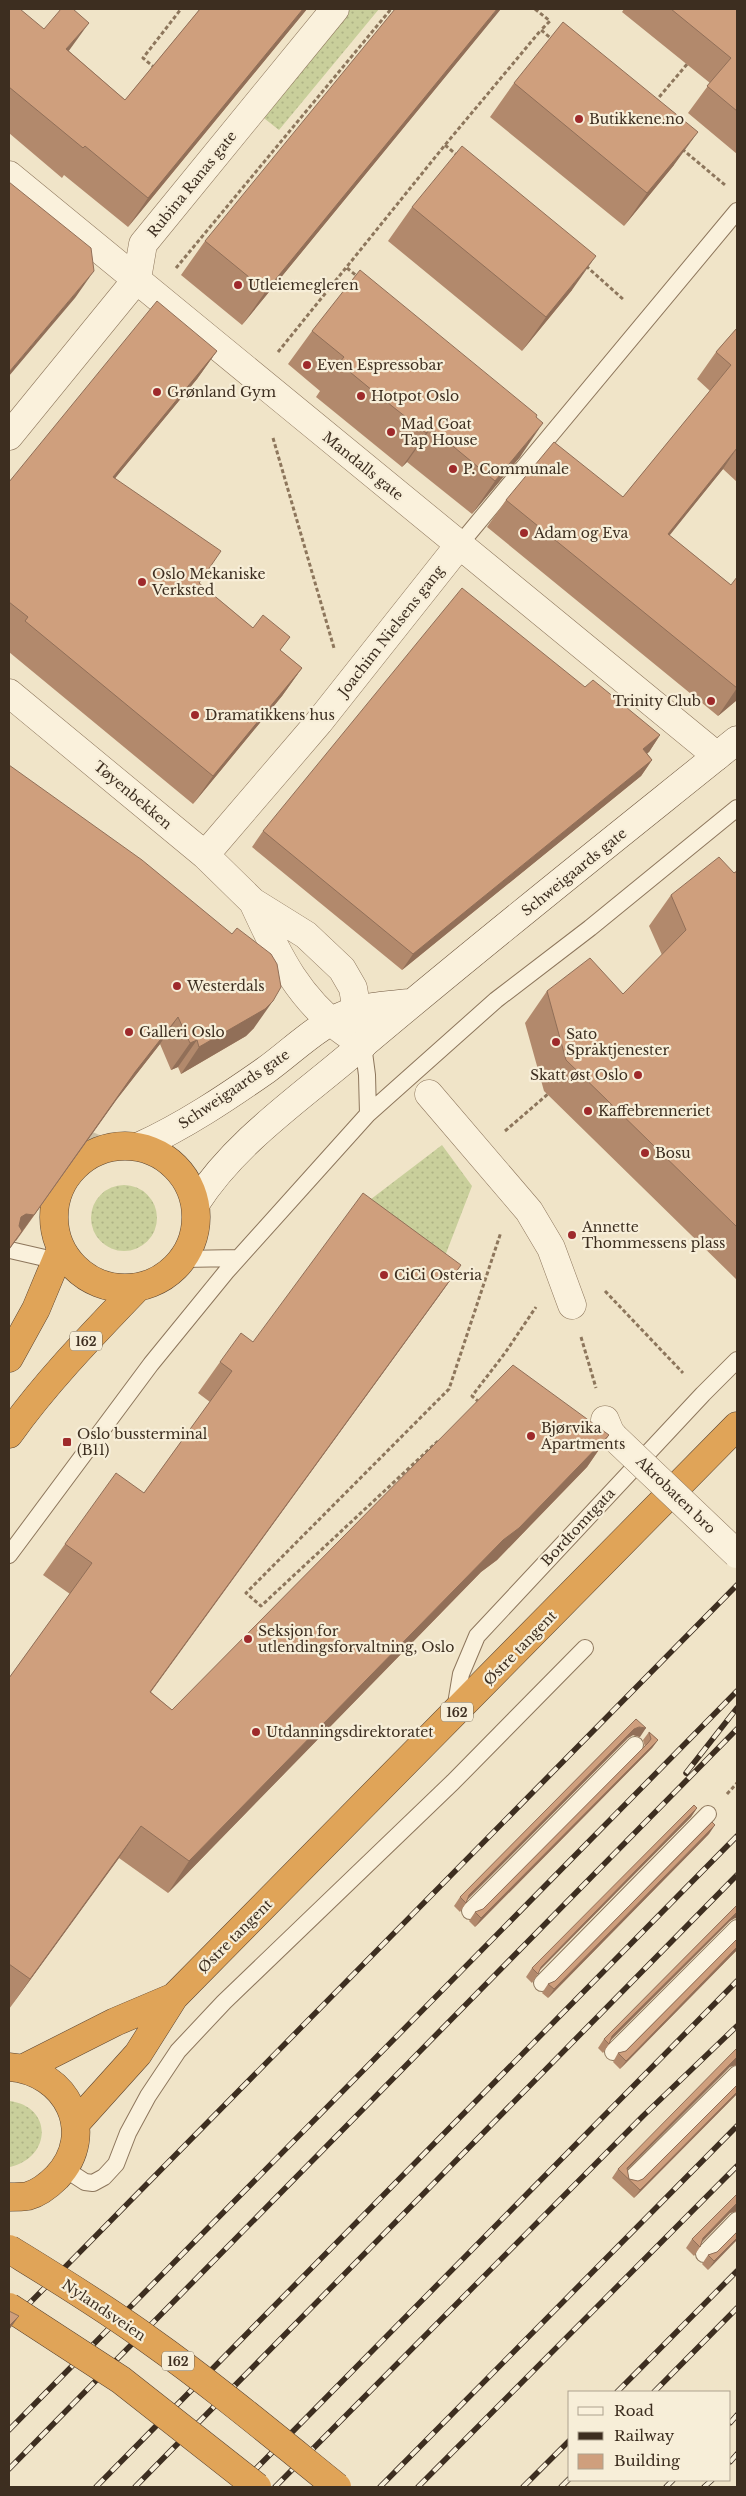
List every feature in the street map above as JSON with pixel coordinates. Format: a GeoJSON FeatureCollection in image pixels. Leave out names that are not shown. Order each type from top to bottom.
{"type":"FeatureCollection","features":[{"type":"Feature","properties":{"kind":"highway","name":"162"},"geometry":{"type":"LineString","coordinates":[[112,1146],[140,1146],[159,1153],[176,1166],[188,1183],[196,1203],[195,1232],[183,1259],[170,1272],[155,1282],[138,1287],[113,1288],[101,1285],[80,1273],[63,1258],[55,1232],[56,1197],[62,1182],[72,1169],[99,1150],[112,1146]]}},
{"type":"Feature","properties":{"kind":"highway"},"geometry":{"type":"LineString","coordinates":[[13,1345],[40,1302],[63,1258]]}},
{"type":"Feature","properties":{"kind":"highway","name":"162"},"geometry":{"type":"LineString","coordinates":[[9,1434],[36,1396],[60,1368],[138,1287]]}},
{"type":"Feature","properties":{"kind":"highway","name":"Østre tangent"},"geometry":{"type":"LineString","coordinates":[[75,2124],[138,2054],[174,1997],[737,1426]]}},
{"type":"Feature","properties":{"kind":"highway","name":"Østre tangent"},"geometry":{"type":"LineString","coordinates":[[16,2068],[174,1997]]}},
{"type":"Feature","properties":{"kind":"highway","name":"162"},"geometry":{"type":"LineString","coordinates":[[9,2198],[28,2196],[49,2186],[65,2169],[74,2148],[75,2124],[70,2105],[58,2088],[43,2076],[16,2068]]}},
{"type":"Feature","properties":{"kind":"highway","name":"Nylandsveien"},"geometry":{"type":"LineString","coordinates":[[9,2249],[149,2339],[337,2487]]}},
{"type":"Feature","properties":{"kind":"highway"},"geometry":{"type":"LineString","coordinates":[[9,2306],[121,2380],[258,2487]]}},
{"type":"Feature","properties":{"kind":"street","name":"Rubina Ranas gate"},"geometry":{"type":"LineString","coordinates":[[9,436],[146,287],[143,244],[335,9]]}},
{"type":"Feature","properties":{"kind":"street","name":"Mandalls gate"},"geometry":{"type":"LineString","coordinates":[[9,175],[460,544],[727,748]]}},
{"type":"Feature","properties":{"kind":"street","name":"Joachim Nielsens gang"},"geometry":{"type":"LineString","coordinates":[[205,855],[345,689],[460,544]]}},
{"type":"Feature","properties":{"kind":"street","name":"Tøyenbekken"},"geometry":{"type":"LineString","coordinates":[[9,693],[205,855],[253,902],[306,935],[342,969],[353,988],[363,1045]]}},
{"type":"Feature","properties":{"kind":"street","name":"Schweigaards gate"},"geometry":{"type":"LineString","coordinates":[[196,1203],[212,1177],[235,1154],[410,1003],[727,748]]}},
{"type":"Feature","properties":{"kind":"street","name":"Tøyenbekken"},"geometry":{"type":"LineString","coordinates":[[253,902],[280,961],[309,1001],[329,1021],[363,1045]]}},
{"type":"Feature","properties":{"kind":"street","name":"Schweigaards gate"},"geometry":{"type":"LineString","coordinates":[[140,1146],[162,1136],[216,1104],[267,1069],[329,1021],[358,1009],[410,1003]]}},
{"type":"Feature","properties":{"kind":"street"},"geometry":{"type":"LineString","coordinates":[[429,1094],[530,1211],[551,1248],[572,1305]]}},
{"type":"Feature","properties":{"kind":"street","name":"Akrobaten bro"},"geometry":{"type":"LineString","coordinates":[[610,1428],[737,1554]]}},
{"type":"Feature","properties":{"kind":"lane"},"geometry":{"type":"LineString","coordinates":[[460,544],[646,318],[737,211]]}},
{"type":"Feature","properties":{"kind":"lane"},"geometry":{"type":"LineString","coordinates":[[9,1555],[151,1364],[238,1258],[368,1114],[496,1000],[590,928],[737,808]]}},
{"type":"Feature","properties":{"kind":"lane"},"geometry":{"type":"LineString","coordinates":[[363,1045],[367,1075],[368,1114]]}},
{"type":"Feature","properties":{"kind":"lane"},"geometry":{"type":"LineString","coordinates":[[10,1250],[63,1258]]}},
{"type":"Feature","properties":{"kind":"lane"},"geometry":{"type":"LineString","coordinates":[[183,1259],[238,1258]]}},
{"type":"Feature","properties":{"kind":"lane","name":"Bordtomtgata"},"geometry":{"type":"LineString","coordinates":[[454,1715],[461,1674],[477,1636],[696,1401],[737,1360]]}},
{"type":"Feature","properties":{"kind":"lane"},"geometry":{"type":"LineString","coordinates":[[65,2169],[93,2184],[104,2177],[116,2164],[128,2133],[148,2096],[178,2051],[224,2002],[453,1782],[585,1648]]}},
{"type":"Feature","properties":{"kind":"lane"},"geometry":{"type":"LineString","coordinates":[[470,1911],[635,1744]]}},
{"type":"Feature","properties":{"kind":"lane"},"geometry":{"type":"LineString","coordinates":[[542,1983],[708,1814]]}},
{"type":"Feature","properties":{"kind":"lane"},"geometry":{"type":"LineString","coordinates":[[613,2052],[737,1928]]}},
{"type":"Feature","properties":{"kind":"lane"},"geometry":{"type":"LineString","coordinates":[[630,2180],[737,2074]]}},
{"type":"Feature","properties":{"kind":"lane"},"geometry":{"type":"LineString","coordinates":[[704,2254],[737,2220]]}},
{"type":"Feature","properties":{"kind":"path"},"geometry":{"type":"LineString","coordinates":[[155,69],[143,58],[182,9]]}},
{"type":"Feature","properties":{"kind":"path"},"geometry":{"type":"LineString","coordinates":[[146,287],[391,9]]}},
{"type":"Feature","properties":{"kind":"path"},"geometry":{"type":"LineString","coordinates":[[256,378],[445,145],[550,21],[535,9]]}},
{"type":"Feature","properties":{"kind":"path"},"geometry":{"type":"LineString","coordinates":[[542,30],[556,43]]}},
{"type":"Feature","properties":{"kind":"path"},"geometry":{"type":"LineString","coordinates":[[654,103],[693,57]]}},
{"type":"Feature","properties":{"kind":"path"},"geometry":{"type":"LineString","coordinates":[[445,145],[460,158]]}},
{"type":"Feature","properties":{"kind":"path"},"geometry":{"type":"LineString","coordinates":[[679,147],[730,189]]}},
{"type":"Feature","properties":{"kind":"path"},"geometry":{"type":"LineString","coordinates":[[579,260],[646,318]]}},
{"type":"Feature","properties":{"kind":"path"},"geometry":{"type":"LineString","coordinates":[[347,268],[361,280]]}},
{"type":"Feature","properties":{"kind":"path"},"geometry":{"type":"LineString","coordinates":[[272,434],[345,689]]}},
{"type":"Feature","properties":{"kind":"path"},"geometry":{"type":"LineString","coordinates":[[480,1152],[548,1094]]}},
{"type":"Feature","properties":{"kind":"path"},"geometry":{"type":"LineString","coordinates":[[443,1436],[261,1606],[246,1593],[449,1389],[514,1192]]}},
{"type":"Feature","properties":{"kind":"path"},"geometry":{"type":"LineString","coordinates":[[572,1305],[610,1428]]}},
{"type":"Feature","properties":{"kind":"path"},"geometry":{"type":"LineString","coordinates":[[472,1396],[479,1402]]}},
{"type":"Feature","properties":{"kind":"path"},"geometry":{"type":"LineString","coordinates":[[472,1409],[484,1398]]}},
{"type":"Feature","properties":{"kind":"path"},"geometry":{"type":"LineString","coordinates":[[724,1796],[737,1783]]}},
{"type":"Feature","properties":{"kind":"green space"},"geometry":{"type":"Polygon","coordinates":[[[348,9],[379,9],[279,130],[260,115],[348,9]]]}},
{"type":"Feature","properties":{"kind":"green space"},"geometry":{"type":"Polygon","coordinates":[[[442,1145],[472,1186],[445,1256],[358,1209],[442,1145]]]}},
{"type":"Feature","properties":{"kind":"green space"},"geometry":{"type":"Polygon","coordinates":[[[124,1185],[137,1188],[147,1195],[154,1205],[157,1218],[154,1231],[147,1241],[137,1248],[124,1251],[111,1248],[101,1241],[94,1231],[91,1218],[94,1205],[101,1195],[111,1188],[124,1185]]]}},
{"type":"Feature","properties":{"kind":"green space"},"geometry":{"type":"Polygon","coordinates":[[[9,2101],[23,2105],[34,2112],[40,2121],[42,2132],[40,2143],[34,2153],[24,2161],[10,2167],[9,2101]]]}},
{"type":"Feature","properties":{"kind":"building"},"geometry":{"type":"Polygon","coordinates":[[[9,9],[20,9],[44,29],[61,9],[73,9],[89,23],[66,49],[125,100],[200,9],[303,9],[148,198],[9,87],[9,9]]]}},
{"type":"Feature","properties":{"kind":"building"},"geometry":{"type":"Polygon","coordinates":[[[395,9],[497,9],[266,291],[205,241],[395,9]]]}},
{"type":"Feature","properties":{"kind":"building"},"geometry":{"type":"Polygon","coordinates":[[[671,9],[737,9],[737,111],[707,86],[731,58],[671,9]]]}},
{"type":"Feature","properties":{"kind":"building"},"geometry":{"type":"Polygon","coordinates":[[[563,22],[698,132],[647,193],[514,83],[563,22]]]}},
{"type":"Feature","properties":{"kind":"building"},"geometry":{"type":"Polygon","coordinates":[[[462,146],[596,256],[546,317],[412,207],[462,146]]]}},
{"type":"Feature","properties":{"kind":"building"},"geometry":{"type":"Polygon","coordinates":[[[9,182],[91,248],[94,271],[9,372],[9,182]]]}},
{"type":"Feature","properties":{"kind":"building"},"geometry":{"type":"Polygon","coordinates":[[[360,270],[537,415],[536,417],[543,423],[495,481],[431,428],[426,433],[373,391],[339,363],[344,357],[312,331],[360,270]]]}},
{"type":"Feature","properties":{"kind":"building"},"geometry":{"type":"Polygon","coordinates":[[[157,301],[217,351],[113,477],[221,551],[199,583],[253,628],[263,615],[290,637],[280,650],[302,668],[213,776],[25,621],[28,617],[9,602],[9,482],[157,301]]]}},
{"type":"Feature","properties":{"kind":"building"},"geometry":{"type":"Polygon","coordinates":[[[737,328],[737,448],[668,534],[731,585],[737,577],[737,688],[506,500],[554,442],[623,497],[731,365],[716,352],[737,328]]]}},
{"type":"Feature","properties":{"kind":"building"},"geometry":{"type":"Polygon","coordinates":[[[462,588],[585,687],[593,680],[660,735],[643,749],[652,760],[413,954],[263,831],[462,588]]]}},
{"type":"Feature","properties":{"kind":"building","name":"Galleri Oslo"},"geometry":{"type":"Polygon","coordinates":[[[9,765],[142,860],[232,934],[237,928],[271,954],[277,964],[281,987],[273,1001],[265,1009],[199,1047],[197,1040],[190,1043],[178,1017],[135,1072],[34,1215],[26,1214],[21,1217],[19,1226],[22,1231],[9,1249],[9,765]]]}},
{"type":"Feature","properties":{"kind":"building","name":"Skatt øst Oslo"},"geometry":{"type":"Polygon","coordinates":[[[719,857],[734,873],[737,871],[737,1227],[566,1060],[547,991],[590,958],[623,994],[686,930],[671,895],[719,857]]]}},
{"type":"Feature","properties":{"kind":"building"},"geometry":{"type":"Polygon","coordinates":[[[363,1193],[461,1265],[150,1692],[172,1710],[513,1365],[609,1435],[519,1528],[503,1540],[189,1861],[141,1826],[30,1979],[9,1964],[9,1678],[92,1563],[65,1544],[116,1473],[144,1493],[232,1371],[220,1362],[241,1333],[253,1342],[363,1193]]]}},
{"type":"Feature","properties":{"kind":"building"},"geometry":{"type":"Polygon","coordinates":[[[636,1719],[646,1728],[639,1727],[634,1729],[469,1895],[466,1903],[460,1897],[636,1719]]]}},
{"type":"Feature","properties":{"kind":"building"},"geometry":{"type":"Polygon","coordinates":[[[649,1732],[658,1740],[481,1918],[475,1912],[483,1909],[648,1743],[651,1739],[649,1732]]]}},
{"type":"Feature","properties":{"kind":"building"},"geometry":{"type":"Polygon","coordinates":[[[694,1805],[697,1808],[541,1967],[538,1974],[532,1968],[694,1805]]]}},
{"type":"Feature","properties":{"kind":"building"},"geometry":{"type":"Polygon","coordinates":[[[712,1822],[715,1825],[554,1989],[548,1984],[555,1981],[712,1822]]]}},
{"type":"Feature","properties":{"kind":"building"},"geometry":{"type":"Polygon","coordinates":[[[737,1905],[737,1912],[612,2036],[609,2044],[604,2039],[737,1905]]]}},
{"type":"Feature","properties":{"kind":"building"},"geometry":{"type":"Polygon","coordinates":[[[737,1939],[737,1947],[626,2061],[618,2053],[626,2051],[737,1939]]]}},
{"type":"Feature","properties":{"kind":"building"},"geometry":{"type":"Polygon","coordinates":[[[737,2048],[737,2058],[627,2168],[629,2179],[638,2181],[643,2179],[737,2085],[737,2092],[640,2190],[618,2169],[737,2048]]]}},
{"type":"Feature","properties":{"kind":"building"},"geometry":{"type":"Polygon","coordinates":[[[737,2194],[737,2204],[703,2238],[700,2247],[692,2239],[737,2194]]]}},
{"type":"Feature","properties":{"kind":"building"},"geometry":{"type":"Polygon","coordinates":[[[737,2232],[737,2238],[714,2261],[708,2255],[717,2252],[737,2232]]]}},
{"type":"Feature","properties":{"kind":"building"},"geometry":{"type":"Polygon","coordinates":[[[9,2311],[19,2316],[9,2326],[9,2311]]]}},
{"type":"Feature","properties":{"kind":"tunnel"},"geometry":{"type":"LineString","coordinates":[[9,1101],[58,1132],[99,1150]]}},
{"type":"Feature","properties":{"kind":"tunnel"},"geometry":{"type":"LineString","coordinates":[[9,1149],[37,1171],[56,1197]]}},
{"type":"Feature","properties":{"kind":"railway"},"geometry":{"type":"LineString","coordinates":[[9,2324],[737,1585]]}},
{"type":"Feature","properties":{"kind":"railway"},"geometry":{"type":"LineString","coordinates":[[9,2430],[737,1691]]}},
{"type":"Feature","properties":{"kind":"railway"},"geometry":{"type":"LineString","coordinates":[[686,1773],[737,1708]]}},
{"type":"Feature","properties":{"kind":"railway"},"geometry":{"type":"LineString","coordinates":[[9,2469],[737,1729]]}},
{"type":"Feature","properties":{"kind":"railway"},"geometry":{"type":"LineString","coordinates":[[96,2487],[737,1836]]}},
{"type":"Feature","properties":{"kind":"railway"},"geometry":{"type":"LineString","coordinates":[[135,2487],[737,1875]]}},
{"type":"Feature","properties":{"kind":"railway"},"geometry":{"type":"LineString","coordinates":[[238,2487],[737,1981]]}},
{"type":"Feature","properties":{"kind":"railway"},"geometry":{"type":"LineString","coordinates":[[275,2487],[643,2116],[737,2026]]}},
{"type":"Feature","properties":{"kind":"railway"},"geometry":{"type":"LineString","coordinates":[[380,2487],[737,2126]]}},
{"type":"Feature","properties":{"kind":"railway"},"geometry":{"type":"LineString","coordinates":[[418,2487],[737,2166]]}},
{"type":"Feature","properties":{"kind":"railway"},"geometry":{"type":"LineString","coordinates":[[618,2391],[737,2271]]}},
{"type":"Feature","properties":{"kind":"railway"},"geometry":{"type":"LineString","coordinates":[[655,2391],[737,2308]]}},
{"type":"Feature","properties":{"kind":"railway"},"geometry":{"type":"LineString","coordinates":[[731,2422],[737,2415]]}},
{"type":"Feature","properties":{"kind":"railway"},"geometry":{"type":"LineString","coordinates":[[523,2487],[568,2442]]}},
{"type":"Feature","properties":{"kind":"railway"},"geometry":{"type":"LineString","coordinates":[[731,2461],[737,2454]]}},
{"type":"Feature","properties":{"kind":"railway"},"geometry":{"type":"LineString","coordinates":[[561,2487],[568,2480]]}},
{"type":"Feature","properties":{"kind":"railway"},"geometry":{"type":"LineString","coordinates":[[666,2487],[672,2481]]}},
{"type":"Feature","properties":{"kind":"railway"},"geometry":{"type":"LineString","coordinates":[[704,2487],[711,2481]]}},
{"type":"Feature","properties":{"kind":"place","name":"Butikkene.no"},"geometry":{"type":"Point","coordinates":[579,119]}},
{"type":"Feature","properties":{"kind":"place","name":"Utleiemegleren"},"geometry":{"type":"Point","coordinates":[238,285]}},
{"type":"Feature","properties":{"kind":"place","name":"Even Espressobar"},"geometry":{"type":"Point","coordinates":[307,365]}},
{"type":"Feature","properties":{"kind":"place","name":"Grønland Gym"},"geometry":{"type":"Point","coordinates":[157,392]}},
{"type":"Feature","properties":{"kind":"place","name":"Hotpot Oslo"},"geometry":{"type":"Point","coordinates":[361,396]}},
{"type":"Feature","properties":{"kind":"place","name":"Mad Goat Tap House"},"geometry":{"type":"Point","coordinates":[391,432]}},
{"type":"Feature","properties":{"kind":"place","name":"P. Communale"},"geometry":{"type":"Point","coordinates":[453,469]}},
{"type":"Feature","properties":{"kind":"place","name":"Adam og Eva"},"geometry":{"type":"Point","coordinates":[524,533]}},
{"type":"Feature","properties":{"kind":"place","name":"Oslo Mekaniske Verksted"},"geometry":{"type":"Point","coordinates":[142,582]}},
{"type":"Feature","properties":{"kind":"place","name":"Trinity Club"},"geometry":{"type":"Point","coordinates":[711,701]}},
{"type":"Feature","properties":{"kind":"place","name":"Dramatikkens hus"},"geometry":{"type":"Point","coordinates":[195,715]}},
{"type":"Feature","properties":{"kind":"place","name":"Westerdals"},"geometry":{"type":"Point","coordinates":[177,986]}},
{"type":"Feature","properties":{"kind":"place","name":"Galleri Oslo"},"geometry":{"type":"Point","coordinates":[129,1032]}},
{"type":"Feature","properties":{"kind":"place","name":"Sato Språktjenester"},"geometry":{"type":"Point","coordinates":[556,1042]}},
{"type":"Feature","properties":{"kind":"place","name":"Skatt øst Oslo"},"geometry":{"type":"Point","coordinates":[638,1075]}},
{"type":"Feature","properties":{"kind":"place","name":"Kaffebrenneriet"},"geometry":{"type":"Point","coordinates":[588,1111]}},
{"type":"Feature","properties":{"kind":"place","name":"Bosu"},"geometry":{"type":"Point","coordinates":[645,1153]}},
{"type":"Feature","properties":{"kind":"place","name":"Annette Thommessens plass"},"geometry":{"type":"Point","coordinates":[572,1235]}},
{"type":"Feature","properties":{"kind":"place","name":"CiCi Osteria"},"geometry":{"type":"Point","coordinates":[384,1275]}},
{"type":"Feature","properties":{"kind":"place","name":"Bjørvika Apartments"},"geometry":{"type":"Point","coordinates":[531,1436]}},
{"type":"Feature","properties":{"kind":"place","name":"Oslo bussterminal (B11)"},"geometry":{"type":"Point","coordinates":[67,1442]}},
{"type":"Feature","properties":{"kind":"place","name":"Seksjon for utlendingsforvaltning, Oslo"},"geometry":{"type":"Point","coordinates":[248,1639]}},
{"type":"Feature","properties":{"kind":"place","name":"Utdanningsdirektoratet"},"geometry":{"type":"Point","coordinates":[256,1732]}}]}
